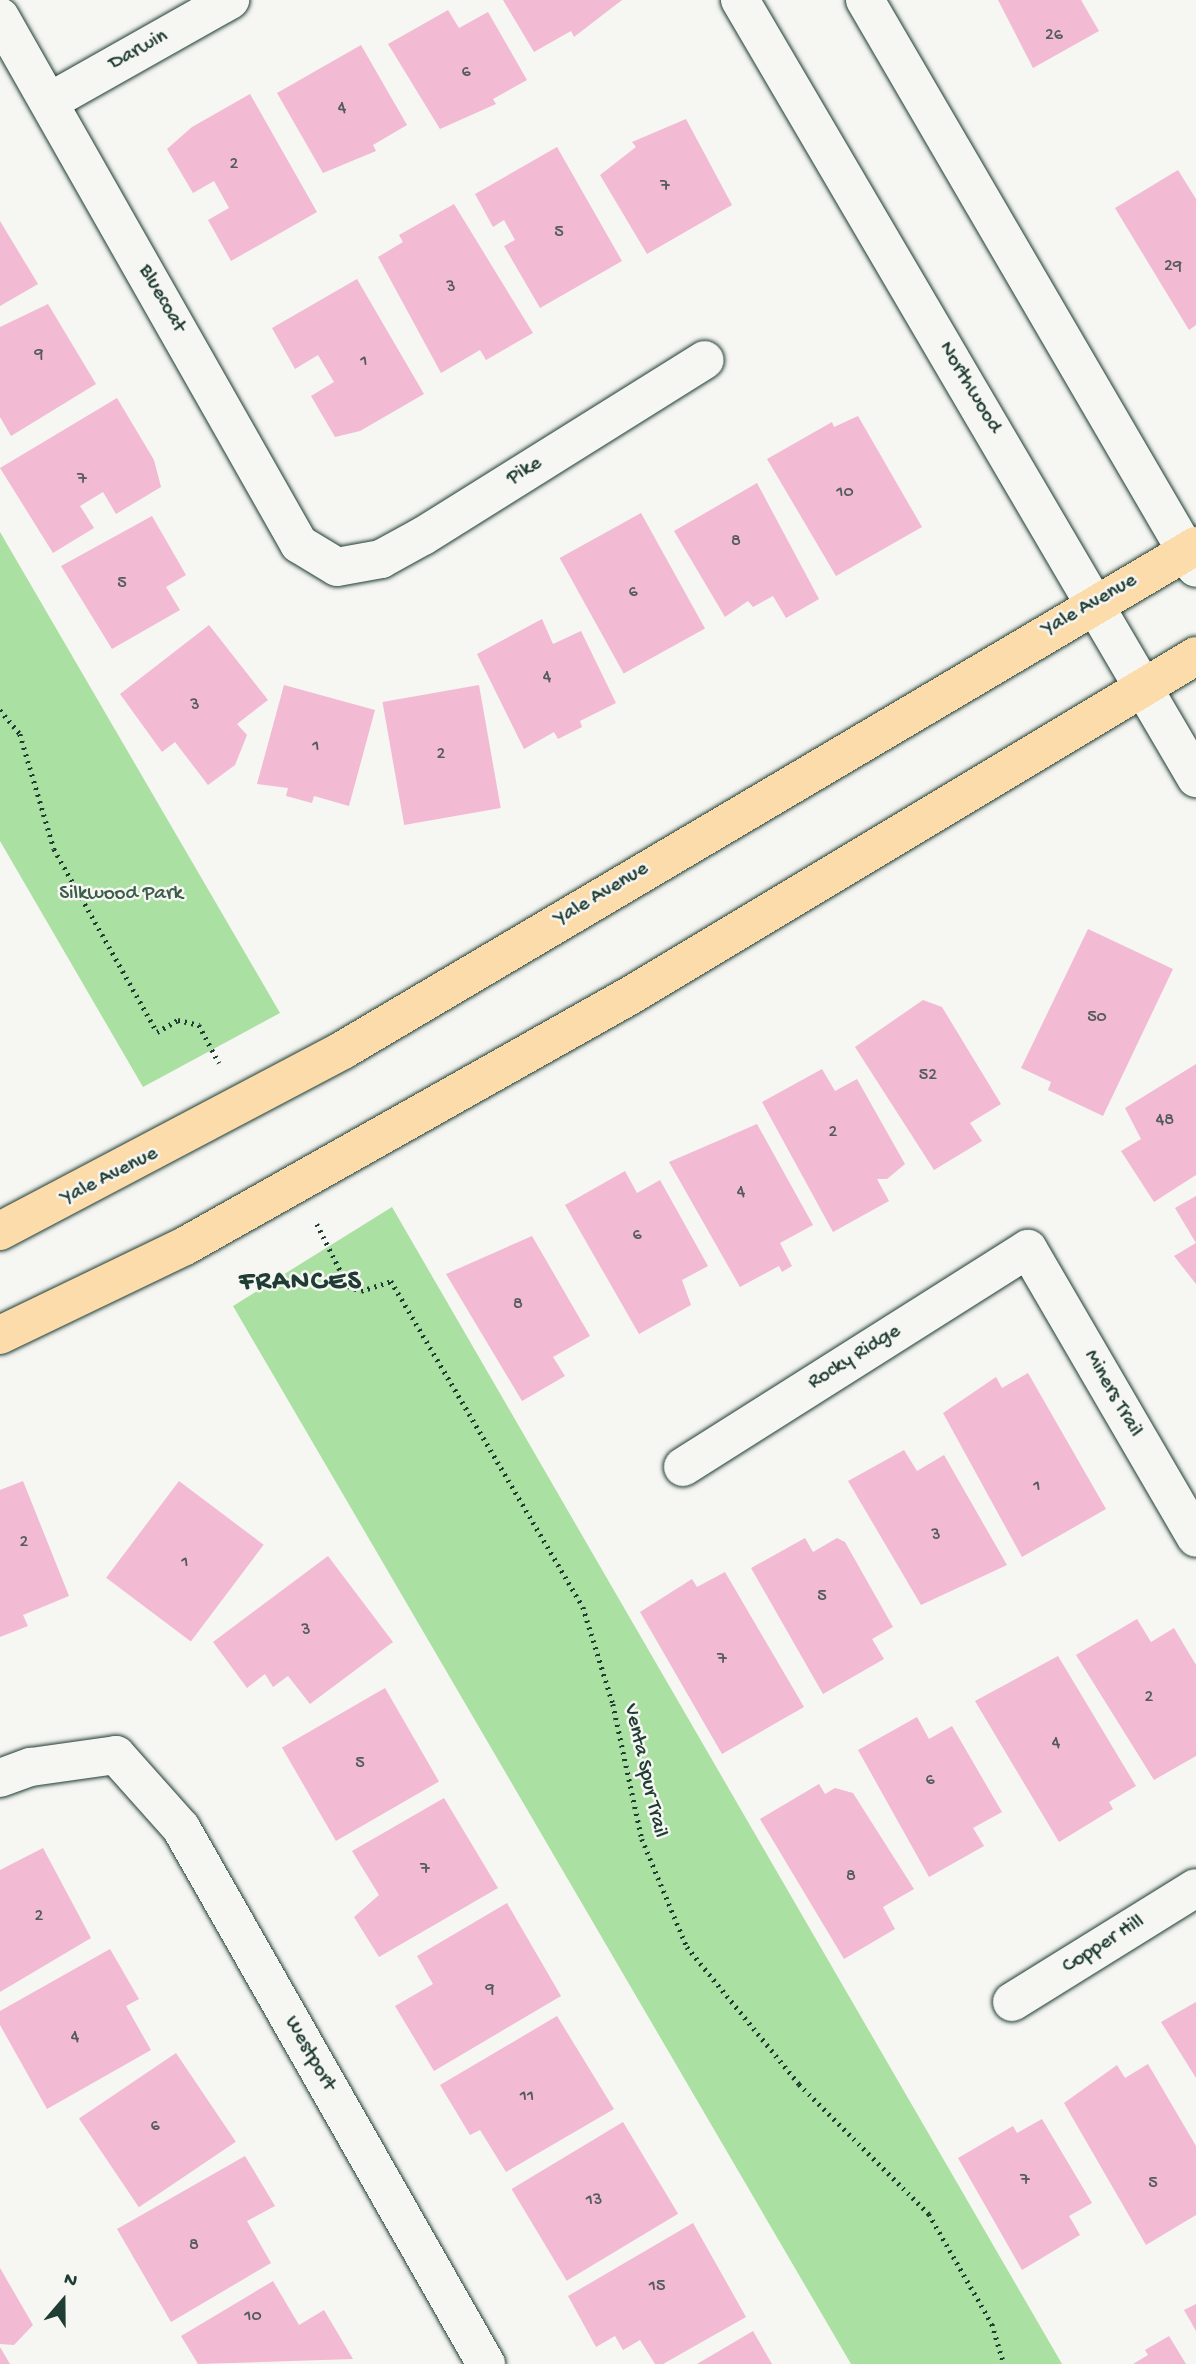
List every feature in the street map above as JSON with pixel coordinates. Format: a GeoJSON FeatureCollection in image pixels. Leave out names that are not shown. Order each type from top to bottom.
{"type":"FeatureCollection","features":[{"type":"Feature","properties":{"kind":"main road","name":"Yale Avenue"},"geometry":{"type":"LineString","coordinates":[[0,1231],[245,1104],[1095,602],[1193,555]]}},
{"type":"Feature","properties":{"kind":"main road"},"geometry":{"type":"LineString","coordinates":[[0,1335],[185,1246],[631,995],[1196,656]]}},
{"type":"Feature","properties":{"kind":"street","name":"Darwin"},"geometry":{"type":"LineString","coordinates":[[49,102],[230,0]]}},
{"type":"Feature","properties":{"kind":"street","name":"Northwood"},"geometry":{"type":"LineString","coordinates":[[740,0],[1196,778]]}},
{"type":"Feature","properties":{"kind":"street"},"geometry":{"type":"LineString","coordinates":[[865,0],[1193,555]]}},
{"type":"Feature","properties":{"kind":"street","name":"Bluecoat"},"geometry":{"type":"LineString","coordinates":[[0,17],[299,544],[337,567]]}},
{"type":"Feature","properties":{"kind":"street","name":"Pike"},"geometry":{"type":"LineString","coordinates":[[337,567],[381,559],[423,536],[705,360]]}},
{"type":"Feature","properties":{"kind":"street","name":"Rocky Ridge"},"geometry":{"type":"LineString","coordinates":[[683,1467],[1028,1250]]}},
{"type":"Feature","properties":{"kind":"street","name":"Miners Trail"},"geometry":{"type":"LineString","coordinates":[[1028,1250],[1196,1538]]}},
{"type":"Feature","properties":{"kind":"street","name":"Westport"},"geometry":{"type":"LineString","coordinates":[[0,1778],[116,1755],[181,1828],[486,2364]]}},
{"type":"Feature","properties":{"kind":"street","name":"Copper Hill"},"geometry":{"type":"LineString","coordinates":[[1012,2002],[1196,1888]]}},
{"type":"Feature","properties":{"kind":"path"},"geometry":{"type":"LineString","coordinates":[[0,710],[20,734],[54,849],[157,1032],[178,1020],[198,1025],[245,1104]]}},
{"type":"Feature","properties":{"kind":"path","name":"Venta Spur Trail"},"geometry":{"type":"LineString","coordinates":[[294,1184],[348,1286],[361,1291],[391,1281],[583,1607],[614,1704],[642,1839],[687,1947],[799,2084],[929,2214],[992,2324],[1004,2364]]}},
{"type":"Feature","properties":{"kind":"green space","name":"Silkwood Park"},"geometry":{"type":"Polygon","coordinates":[[[0,532],[280,1013],[143,1087],[0,841],[0,532]]]}},
{"type":"Feature","properties":{"kind":"green space"},"geometry":{"type":"Polygon","coordinates":[[[392,1207],[1062,2364],[851,2364],[233,1306],[392,1207]]]}},
{"type":"Feature","properties":{"kind":"building"},"geometry":{"type":"Polygon","coordinates":[[[503,0],[622,0],[574,37],[571,31],[534,52],[503,0]]]}},
{"type":"Feature","properties":{"kind":"building"},"geometry":{"type":"Polygon","coordinates":[[[998,0],[1081,0],[1099,31],[1033,68],[998,0]]]}},
{"type":"Feature","properties":{"kind":"building"},"geometry":{"type":"Polygon","coordinates":[[[448,10],[459,28],[488,12],[527,80],[493,99],[496,104],[440,129],[388,44],[448,10]]]}},
{"type":"Feature","properties":{"kind":"building"},"geometry":{"type":"Polygon","coordinates":[[[361,45],[407,125],[373,145],[376,151],[323,173],[277,93],[361,45]]]}},
{"type":"Feature","properties":{"kind":"building"},"geometry":{"type":"Polygon","coordinates":[[[250,94],[317,212],[231,261],[208,220],[229,208],[214,181],[193,193],[167,149],[192,127],[250,94]]]}},
{"type":"Feature","properties":{"kind":"building"},"geometry":{"type":"Polygon","coordinates":[[[686,119],[732,205],[647,254],[600,175],[636,147],[632,142],[686,119]]]}},
{"type":"Feature","properties":{"kind":"building"},"geometry":{"type":"Polygon","coordinates":[[[557,147],[622,261],[540,308],[504,246],[515,240],[504,220],[493,227],[475,194],[557,147]]]}},
{"type":"Feature","properties":{"kind":"building"},"geometry":{"type":"Polygon","coordinates":[[[1178,170],[1196,199],[1196,325],[1189,330],[1115,208],[1178,170]]]}},
{"type":"Feature","properties":{"kind":"building"},"geometry":{"type":"Polygon","coordinates":[[[454,204],[533,333],[486,360],[480,350],[441,373],[378,257],[403,242],[399,235],[454,204]]]}},
{"type":"Feature","properties":{"kind":"building"},"geometry":{"type":"Polygon","coordinates":[[[0,221],[38,284],[0,306],[0,221]]]}},
{"type":"Feature","properties":{"kind":"building"},"geometry":{"type":"Polygon","coordinates":[[[357,279],[424,394],[360,431],[335,437],[311,396],[334,382],[318,355],[295,369],[272,328],[357,279]]]}},
{"type":"Feature","properties":{"kind":"building"},"geometry":{"type":"Polygon","coordinates":[[[48,304],[96,384],[11,436],[0,417],[0,327],[48,304]]]}},
{"type":"Feature","properties":{"kind":"building"},"geometry":{"type":"Polygon","coordinates":[[[117,398],[154,460],[161,487],[116,514],[103,492],[80,506],[94,528],[53,553],[0,468],[117,398]]]}},
{"type":"Feature","properties":{"kind":"building"},"geometry":{"type":"Polygon","coordinates":[[[858,416],[922,527],[836,576],[767,459],[832,422],[834,427],[858,416]]]}},
{"type":"Feature","properties":{"kind":"building"},"geometry":{"type":"Polygon","coordinates":[[[757,483],[819,599],[786,618],[773,596],[753,607],[748,601],[725,617],[674,531],[757,483]]]}},
{"type":"Feature","properties":{"kind":"building"},"geometry":{"type":"Polygon","coordinates":[[[641,513],[705,628],[624,674],[560,558],[641,513]]]}},
{"type":"Feature","properties":{"kind":"building"},"geometry":{"type":"Polygon","coordinates":[[[152,516],[186,575],[166,587],[180,610],[112,649],[61,566],[152,516]]]}},
{"type":"Feature","properties":{"kind":"building"},"geometry":{"type":"Polygon","coordinates":[[[542,619],[553,644],[581,631],[616,703],[580,721],[582,727],[558,739],[554,732],[524,749],[477,654],[542,619]]]}},
{"type":"Feature","properties":{"kind":"building"},"geometry":{"type":"Polygon","coordinates":[[[209,625],[268,700],[237,724],[247,735],[235,765],[208,785],[175,742],[162,752],[120,694],[209,625]]]}},
{"type":"Feature","properties":{"kind":"building"},"geometry":{"type":"Polygon","coordinates":[[[284,685],[375,710],[349,806],[314,796],[312,803],[286,796],[288,788],[257,784],[284,685]]]}},
{"type":"Feature","properties":{"kind":"building"},"geometry":{"type":"Polygon","coordinates":[[[479,685],[501,808],[404,825],[382,702],[479,685]]]}},
{"type":"Feature","properties":{"kind":"building"},"geometry":{"type":"Polygon","coordinates":[[[1088,929],[1173,969],[1103,1116],[1048,1090],[1051,1082],[1021,1068],[1088,929]]]}},
{"type":"Feature","properties":{"kind":"building"},"geometry":{"type":"Polygon","coordinates":[[[923,1000],[942,1007],[1001,1104],[970,1123],[982,1141],[934,1170],[855,1047],[923,1000]]]}},
{"type":"Feature","properties":{"kind":"building"},"geometry":{"type":"Polygon","coordinates":[[[1196,1064],[1196,1175],[1154,1202],[1121,1151],[1141,1139],[1125,1108],[1196,1064]]]}},
{"type":"Feature","properties":{"kind":"building"},"geometry":{"type":"Polygon","coordinates":[[[822,1069],[835,1091],[857,1079],[905,1164],[887,1179],[877,1179],[889,1201],[833,1232],[762,1102],[822,1069]]]}},
{"type":"Feature","properties":{"kind":"building"},"geometry":{"type":"Polygon","coordinates":[[[757,1124],[813,1225],[780,1243],[792,1266],[782,1272],[779,1266],[740,1287],[669,1162],[757,1124]]]}},
{"type":"Feature","properties":{"kind":"building"},"geometry":{"type":"Polygon","coordinates":[[[625,1171],[637,1193],[660,1180],[708,1266],[682,1280],[691,1305],[639,1334],[565,1205],[625,1171]]]}},
{"type":"Feature","properties":{"kind":"building"},"geometry":{"type":"Polygon","coordinates":[[[1196,1196],[1196,1243],[1175,1208],[1196,1196]]]}},
{"type":"Feature","properties":{"kind":"building"},"geometry":{"type":"Polygon","coordinates":[[[532,1236],[590,1336],[553,1357],[565,1376],[522,1401],[446,1274],[532,1236]]]}},
{"type":"Feature","properties":{"kind":"building"},"geometry":{"type":"Polygon","coordinates":[[[1196,1243],[1196,1284],[1174,1256],[1196,1243]]]}},
{"type":"Feature","properties":{"kind":"building"},"geometry":{"type":"Polygon","coordinates":[[[1028,1373],[1106,1509],[1022,1557],[943,1413],[996,1377],[1002,1388],[1028,1373]]]}},
{"type":"Feature","properties":{"kind":"building"},"geometry":{"type":"Polygon","coordinates":[[[904,1450],[917,1471],[944,1455],[1007,1565],[921,1605],[848,1481],[904,1450]]]}},
{"type":"Feature","properties":{"kind":"building"},"geometry":{"type":"Polygon","coordinates":[[[23,1481],[69,1596],[23,1615],[28,1626],[0,1637],[0,1490],[23,1481]]]}},
{"type":"Feature","properties":{"kind":"building"},"geometry":{"type":"Polygon","coordinates":[[[179,1481],[264,1545],[191,1641],[106,1578],[179,1481]]]}},
{"type":"Feature","properties":{"kind":"building"},"geometry":{"type":"Polygon","coordinates":[[[805,1538],[813,1552],[837,1538],[845,1542],[893,1627],[872,1639],[884,1659],[823,1694],[751,1568],[805,1538]]]}},
{"type":"Feature","properties":{"kind":"building"},"geometry":{"type":"Polygon","coordinates":[[[328,1556],[393,1642],[310,1704],[288,1676],[273,1687],[265,1674],[247,1688],[213,1642],[328,1556]]]}},
{"type":"Feature","properties":{"kind":"building"},"geometry":{"type":"Polygon","coordinates":[[[725,1572],[804,1707],[722,1754],[640,1612],[692,1579],[697,1587],[725,1572]]]}},
{"type":"Feature","properties":{"kind":"building"},"geometry":{"type":"Polygon","coordinates":[[[1137,1619],[1151,1642],[1174,1628],[1196,1665],[1196,1756],[1154,1780],[1076,1655],[1137,1619]]]}},
{"type":"Feature","properties":{"kind":"building"},"geometry":{"type":"Polygon","coordinates":[[[1058,1656],[1136,1786],[1109,1802],[1113,1809],[1059,1842],[975,1701],[1058,1656]]]}},
{"type":"Feature","properties":{"kind":"building"},"geometry":{"type":"Polygon","coordinates":[[[385,1688],[439,1782],[336,1841],[282,1747],[385,1688]]]}},
{"type":"Feature","properties":{"kind":"building"},"geometry":{"type":"Polygon","coordinates":[[[917,1717],[929,1739],[952,1726],[1002,1812],[973,1828],[984,1846],[929,1877],[858,1750],[917,1717]]]}},
{"type":"Feature","properties":{"kind":"building"},"geometry":{"type":"Polygon","coordinates":[[[819,1784],[825,1794],[835,1788],[853,1793],[914,1889],[883,1907],[895,1929],[844,1959],[760,1819],[819,1784]]]}},
{"type":"Feature","properties":{"kind":"building"},"geometry":{"type":"Polygon","coordinates":[[[444,1798],[498,1888],[379,1957],[354,1917],[379,1895],[352,1851],[444,1798]]]}},
{"type":"Feature","properties":{"kind":"building"},"geometry":{"type":"Polygon","coordinates":[[[43,1848],[91,1938],[0,1992],[0,1870],[43,1848]]]}},
{"type":"Feature","properties":{"kind":"building"},"geometry":{"type":"Polygon","coordinates":[[[507,1903],[561,1996],[434,2071],[395,2006],[433,1984],[417,1956],[507,1903]]]}},
{"type":"Feature","properties":{"kind":"building"},"geometry":{"type":"Polygon","coordinates":[[[110,1949],[139,1999],[126,2006],[151,2050],[47,2109],[0,2025],[0,2011],[110,1949]]]}},
{"type":"Feature","properties":{"kind":"building"},"geometry":{"type":"Polygon","coordinates":[[[1196,2002],[1196,2078],[1161,2022],[1196,2002]]]}},
{"type":"Feature","properties":{"kind":"building"},"geometry":{"type":"Polygon","coordinates":[[[557,2016],[614,2109],[506,2172],[480,2130],[470,2135],[440,2085],[557,2016]]]}},
{"type":"Feature","properties":{"kind":"building"},"geometry":{"type":"Polygon","coordinates":[[[176,2053],[236,2142],[139,2207],[79,2118],[176,2053]]]}},
{"type":"Feature","properties":{"kind":"building"},"geometry":{"type":"Polygon","coordinates":[[[1148,2064],[1196,2146],[1196,2215],[1146,2245],[1064,2103],[1117,2065],[1125,2078],[1148,2064]]]}},
{"type":"Feature","properties":{"kind":"building"},"geometry":{"type":"Polygon","coordinates":[[[1042,2119],[1092,2203],[1069,2216],[1080,2235],[1022,2270],[958,2158],[1013,2126],[1017,2133],[1042,2119]]]}},
{"type":"Feature","properties":{"kind":"building"},"geometry":{"type":"Polygon","coordinates":[[[623,2122],[678,2214],[567,2281],[512,2189],[623,2122]]]}},
{"type":"Feature","properties":{"kind":"building"},"geometry":{"type":"Polygon","coordinates":[[[245,2156],[275,2206],[247,2221],[271,2263],[171,2322],[117,2229],[245,2156]]]}},
{"type":"Feature","properties":{"kind":"building"},"geometry":{"type":"Polygon","coordinates":[[[693,2223],[746,2317],[663,2364],[655,2364],[640,2340],[623,2350],[615,2336],[596,2347],[568,2296],[693,2223]]]}},
{"type":"Feature","properties":{"kind":"building"},"geometry":{"type":"Polygon","coordinates":[[[0,2268],[33,2325],[14,2345],[0,2344],[0,2268]]]}},
{"type":"Feature","properties":{"kind":"building"},"geometry":{"type":"Polygon","coordinates":[[[273,2281],[299,2325],[324,2310],[353,2359],[198,2364],[181,2336],[273,2281]]]}},
{"type":"Feature","properties":{"kind":"building"},"geometry":{"type":"Polygon","coordinates":[[[1196,2304],[1196,2331],[1184,2310],[1196,2304]]]}},
{"type":"Feature","properties":{"kind":"building"},"geometry":{"type":"Polygon","coordinates":[[[753,2331],[772,2364],[697,2364],[753,2331]]]}},
{"type":"Feature","properties":{"kind":"building"},"geometry":{"type":"Polygon","coordinates":[[[1169,2336],[1186,2364],[1133,2364],[1148,2355],[1145,2350],[1169,2336]]]}},
{"type":"Feature","properties":{"kind":"building"},"geometry":{"type":"Polygon","coordinates":[[[0,2347],[10,2364],[0,2364],[0,2347]]]}},
{"type":"Feature","properties":{"kind":"district","name":"FRANCES"},"geometry":{"type":"Point","coordinates":[301,1283]}}]}
